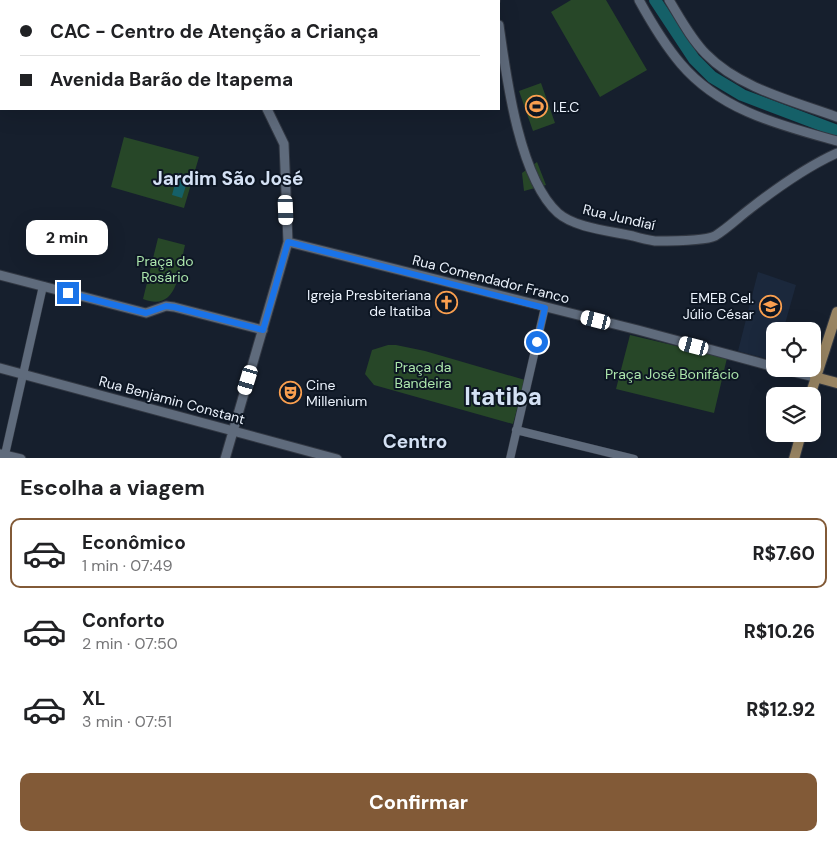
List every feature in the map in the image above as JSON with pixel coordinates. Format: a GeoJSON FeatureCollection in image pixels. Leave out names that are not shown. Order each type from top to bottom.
{"type":"FeatureCollection","features":[{"type":"Feature","properties":{"kind":"main road"},"geometry":{"type":"LineString","coordinates":[[638,0],[680,63],[709,90],[746,113],[837,141]]}},
{"type":"Feature","properties":{"kind":"main road"},"geometry":{"type":"LineString","coordinates":[[669,0],[694,40],[705,54],[719,66],[742,81],[837,117]]}},
{"type":"Feature","properties":{"kind":"main road","name":"Rua Jundiaí"},"geometry":{"type":"LineString","coordinates":[[500,32],[504,64],[515,116],[531,170],[542,193],[558,213],[584,225],[654,241],[699,240],[714,236],[771,193],[806,170],[837,154]]}},
{"type":"Feature","properties":{"kind":"main road"},"geometry":{"type":"LineString","coordinates":[[225,458],[288,242],[284,144],[267,110]]}},
{"type":"Feature","properties":{"kind":"main road","name":"Rua Comendador Franco"},"geometry":{"type":"LineString","coordinates":[[288,242],[766,365]]}},
{"type":"Feature","properties":{"kind":"main road"},"geometry":{"type":"LineString","coordinates":[[0,275],[146,313],[166,306],[174,307],[263,330]]}},
{"type":"Feature","properties":{"kind":"main road"},"geometry":{"type":"LineString","coordinates":[[821,359],[837,312]]}},
{"type":"Feature","properties":{"kind":"main road","name":"Rua Benjamin Constant"},"geometry":{"type":"LineString","coordinates":[[0,368],[337,458]]}},
{"type":"Feature","properties":{"kind":"main road"},"geometry":{"type":"LineString","coordinates":[[812,387],[815,377],[837,383]]}},
{"type":"Feature","properties":{"kind":"main road"},"geometry":{"type":"LineString","coordinates":[[794,458],[799,442]]}},
{"type":"Feature","properties":{"kind":"main road"},"geometry":{"type":"LineString","coordinates":[[3,456],[21,458]]}},
{"type":"Feature","properties":{"kind":"street"},"geometry":{"type":"LineString","coordinates":[[3,456],[43,286]]}},
{"type":"Feature","properties":{"kind":"street"},"geometry":{"type":"LineString","coordinates":[[510,458],[545,308]]}},
{"type":"Feature","properties":{"kind":"street"},"geometry":{"type":"LineString","coordinates":[[516,430],[634,458]]}},
{"type":"Feature","properties":{"kind":"shaded area"},"geometry":{"type":"Polygon","coordinates":[[[178,173],[189,176],[182,198],[172,195],[178,173]]]}},
{"type":"Feature","properties":{"kind":"shaded area","name":"EMEB Cel. Júlio César"},"geometry":{"type":"Polygon","coordinates":[[[758,272],[796,285],[786,322],[766,322],[766,359],[738,351],[758,272]]]}},
{"type":"Feature","properties":{"kind":"green space"},"geometry":{"type":"Polygon","coordinates":[[[571,0],[606,0],[647,70],[600,97],[551,12],[571,0]]]}},
{"type":"Feature","properties":{"kind":"green space","name":"I.E.C"},"geometry":{"type":"Polygon","coordinates":[[[541,83],[555,123],[533,131],[519,91],[541,83]]]}},
{"type":"Feature","properties":{"kind":"green space"},"geometry":{"type":"Polygon","coordinates":[[[124,137],[199,157],[184,208],[111,187],[124,137]]]}},
{"type":"Feature","properties":{"kind":"green space"},"geometry":{"type":"Polygon","coordinates":[[[537,162],[546,185],[524,191],[522,173],[537,162]]]}},
{"type":"Feature","properties":{"kind":"green space","name":"Praça do Rosário"},"geometry":{"type":"Polygon","coordinates":[[[158,238],[185,245],[179,276],[171,294],[164,300],[155,302],[143,299],[158,238]]]}},
{"type":"Feature","properties":{"kind":"green space","name":"Praça José Bonifácio"},"geometry":{"type":"Polygon","coordinates":[[[630,335],[727,358],[714,413],[616,389],[630,335]]]}},
{"type":"Feature","properties":{"kind":"green space","name":"Praça da Bandeira"},"geometry":{"type":"Polygon","coordinates":[[[388,345],[425,351],[525,380],[513,424],[374,385],[365,374],[372,350],[388,345]]]}},
{"type":"Feature","properties":{"kind":"waterway"},"geometry":{"type":"LineString","coordinates":[[655,0],[694,59],[712,77],[742,95],[837,131]]}},
{"type":"Feature","properties":{"kind":"place","name":"I.E.C"},"geometry":{"type":"Point","coordinates":[537,107]}},
{"type":"Feature","properties":{"kind":"place","name":"Igreja Presbiteriana de Itatiba"},"geometry":{"type":"Point","coordinates":[447,303]}},
{"type":"Feature","properties":{"kind":"place","name":"EMEB Cel. Júlio César"},"geometry":{"type":"Point","coordinates":[770,306]}},
{"type":"Feature","properties":{"kind":"place","name":"Cine Millenium"},"geometry":{"type":"Point","coordinates":[290,393]}},
{"type":"Feature","properties":{"kind":"district","name":"Jardim São José"},"geometry":{"type":"Point","coordinates":[228,178]}},
{"type":"Feature","properties":{"kind":"district","name":"Itatiba"},"geometry":{"type":"Point","coordinates":[503,397]}},
{"type":"Feature","properties":{"kind":"district","name":"Centro"},"geometry":{"type":"Point","coordinates":[415,441]}},
{"type":"Feature","properties":{"kind":"route"},"geometry":{"type":"LineString","coordinates":[[68,293],[146,313],[166,306],[174,307],[263,330],[288,242],[545,308],[537,342]]}}]}
